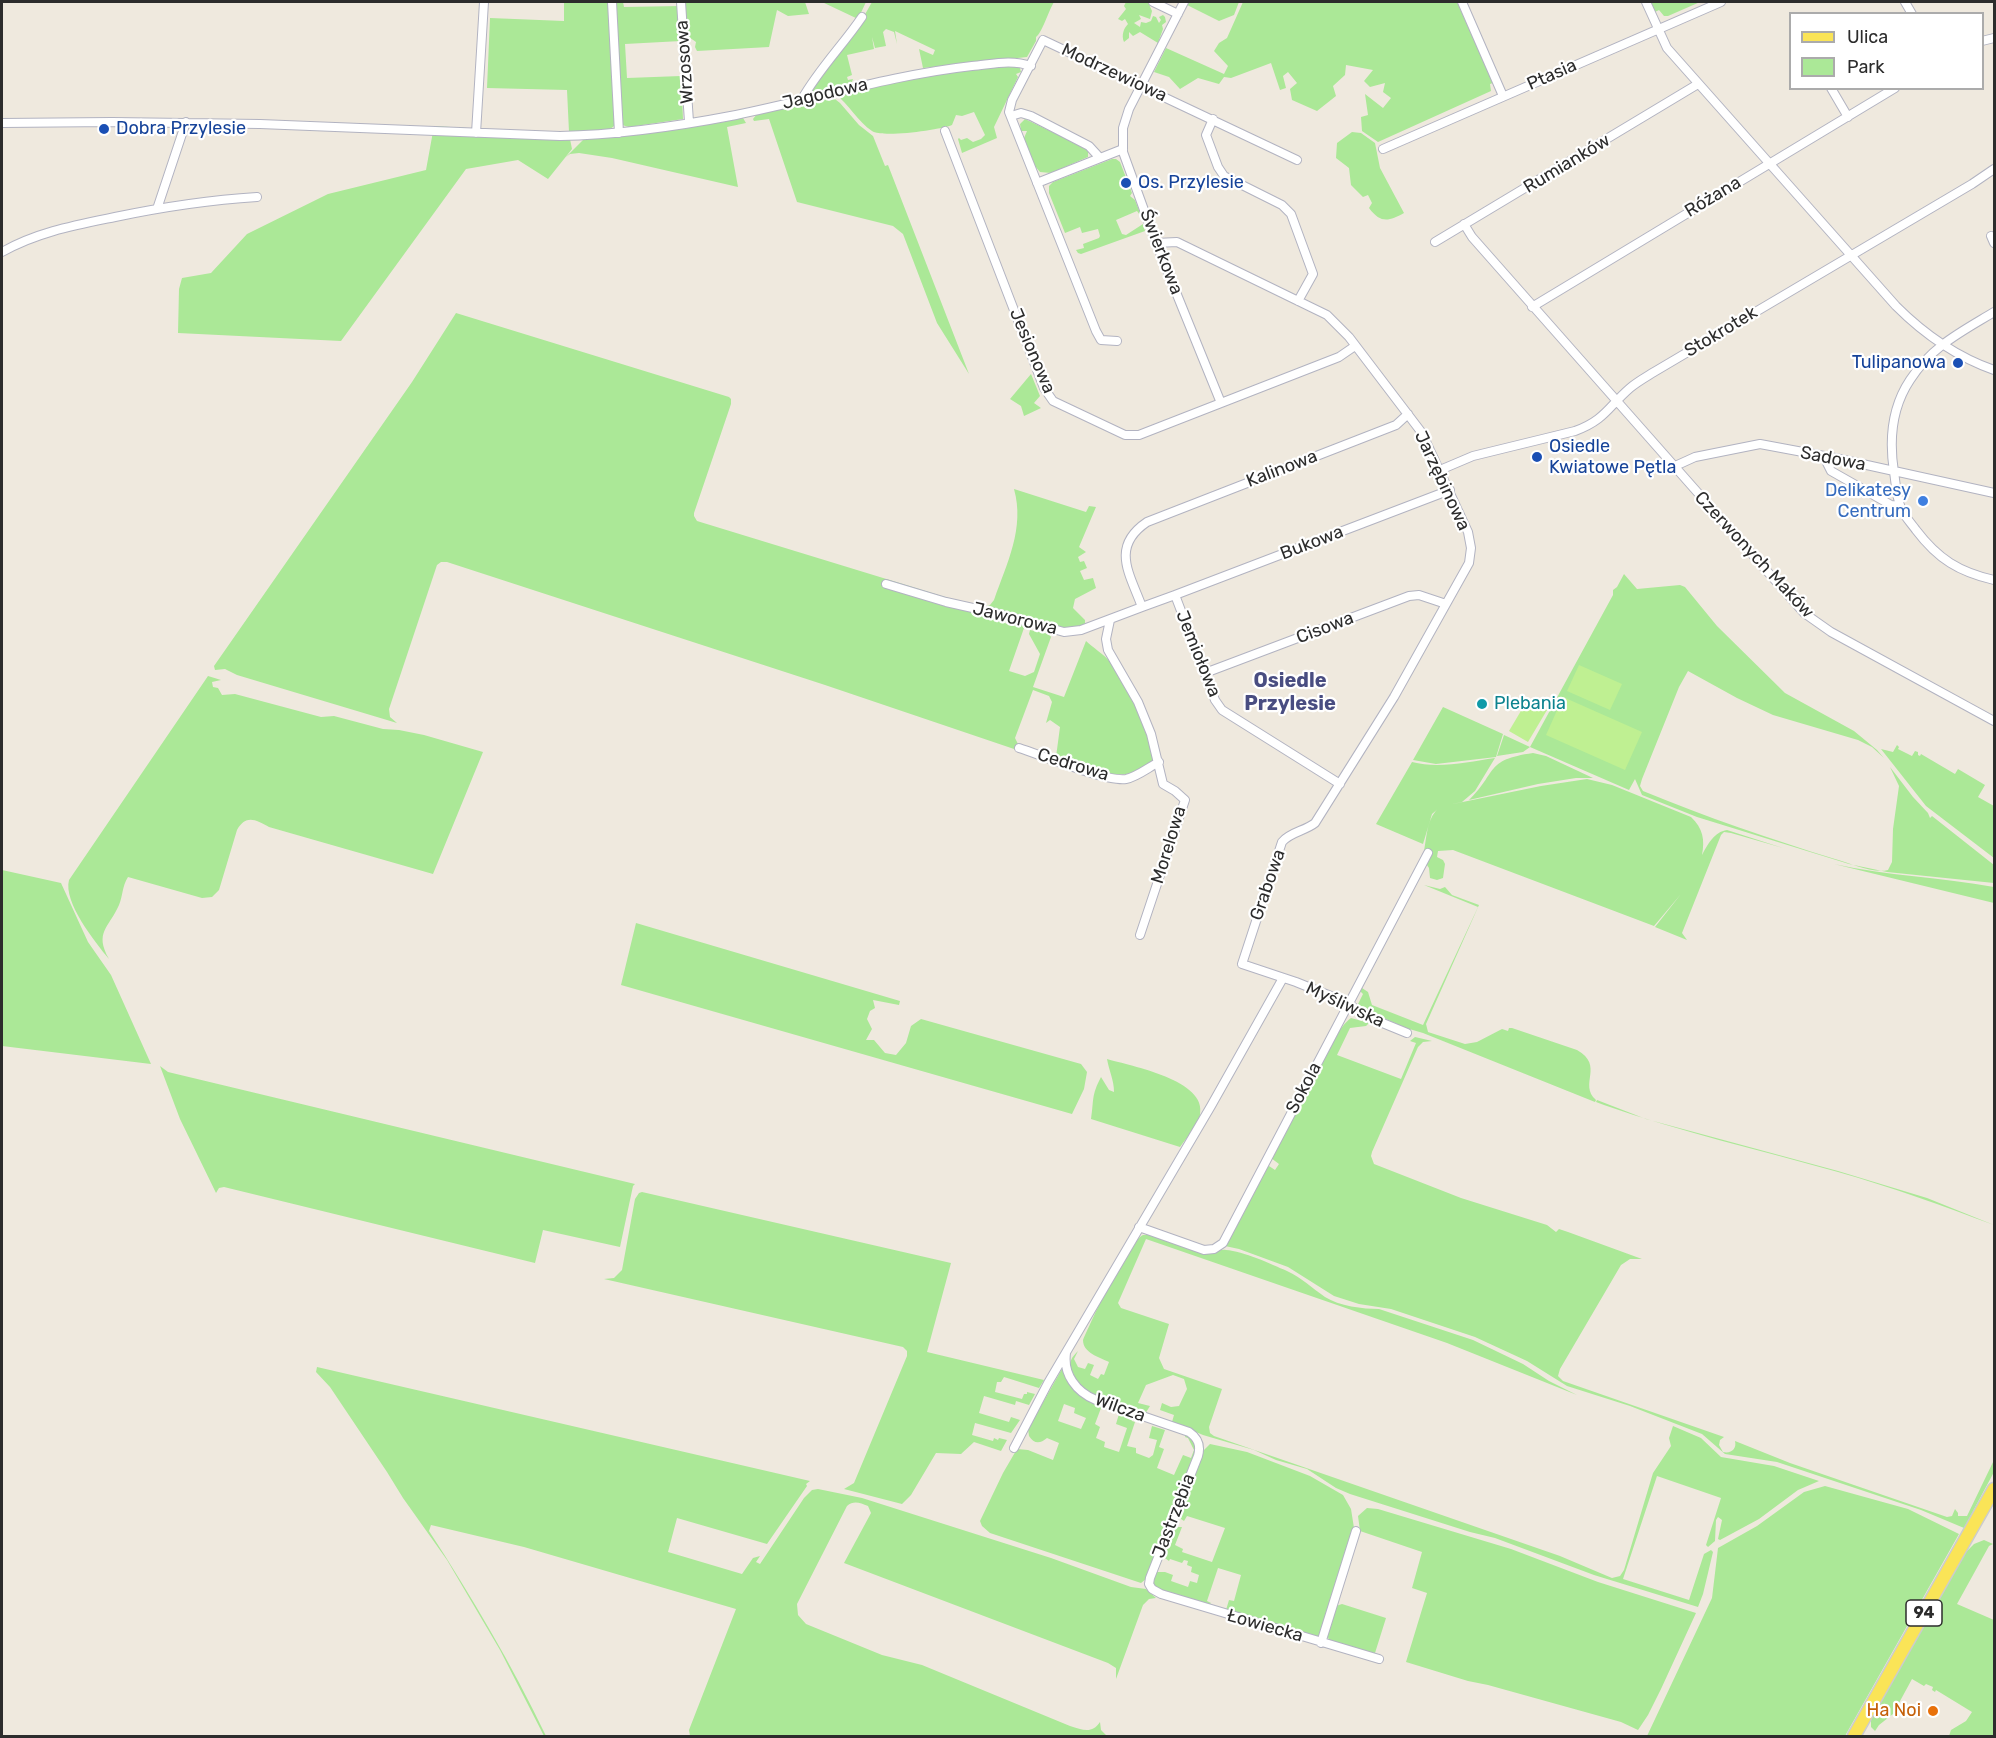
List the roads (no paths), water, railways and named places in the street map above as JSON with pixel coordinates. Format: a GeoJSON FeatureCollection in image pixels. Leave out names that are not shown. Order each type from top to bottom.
{"type":"FeatureCollection","features":[{"type":"Feature","properties":{"kind":"main road","name":"94"},"geometry":{"type":"LineString","coordinates":[[1854,1736],[1995,1489]]}},
{"type":"Feature","properties":{"kind":"street"},"geometry":{"type":"LineString","coordinates":[[476,133],[483,2]]}},
{"type":"Feature","properties":{"kind":"street"},"geometry":{"type":"LineString","coordinates":[[612,2],[619,133]]}},
{"type":"Feature","properties":{"kind":"street","name":"Wrzosowa"},"geometry":{"type":"LineString","coordinates":[[681,2],[689,122]]}},
{"type":"Feature","properties":{"kind":"street"},"geometry":{"type":"LineString","coordinates":[[1153,2],[1178,14]]}},
{"type":"Feature","properties":{"kind":"street","name":"Świerkowa"},"geometry":{"type":"LineString","coordinates":[[1184,2],[1142,86],[1136,93],[1123,128],[1123,149],[1156,243],[1221,403]]}},
{"type":"Feature","properties":{"kind":"street"},"geometry":{"type":"LineString","coordinates":[[1462,2],[1503,96]]}},
{"type":"Feature","properties":{"kind":"street"},"geometry":{"type":"LineString","coordinates":[[1646,2],[1667,48],[1896,306],[1917,327],[1941,344],[1995,370]]}},
{"type":"Feature","properties":{"kind":"street","name":"Ptasia"},"geometry":{"type":"LineString","coordinates":[[1383,149],[1721,2]]}},
{"type":"Feature","properties":{"kind":"street"},"geometry":{"type":"LineString","coordinates":[[802,99],[813,79],[847,39],[862,16]]}},
{"type":"Feature","properties":{"kind":"street","name":"Modrzewiowa"},"geometry":{"type":"LineString","coordinates":[[1011,116],[1010,104],[1043,40],[1297,160]]}},
{"type":"Feature","properties":{"kind":"street","name":"Jagodowa"},"geometry":{"type":"LineString","coordinates":[[2,123],[186,122],[589,136],[736,115],[946,69],[1016,61],[1030,66]]}},
{"type":"Feature","properties":{"kind":"street","name":"Rumianków"},"geometry":{"type":"LineString","coordinates":[[1435,242],[1698,84]]}},
{"type":"Feature","properties":{"kind":"street"},"geometry":{"type":"LineString","coordinates":[[1832,90],[1848,117]]}},
{"type":"Feature","properties":{"kind":"street","name":"Różana"},"geometry":{"type":"LineString","coordinates":[[1532,307],[1892,90]]}},
{"type":"Feature","properties":{"kind":"street"},"geometry":{"type":"LineString","coordinates":[[1100,158],[1089,146],[1031,116],[1021,113],[1011,116],[1096,331],[1101,340],[1117,341]]}},
{"type":"Feature","properties":{"kind":"street"},"geometry":{"type":"LineString","coordinates":[[1213,120],[1206,135],[1218,167],[1224,176],[1282,205],[1291,214],[1312,274],[1298,301]]}},
{"type":"Feature","properties":{"kind":"street"},"geometry":{"type":"LineString","coordinates":[[157,208],[186,122]]}},
{"type":"Feature","properties":{"kind":"street","name":"Jesionowa"},"geometry":{"type":"LineString","coordinates":[[945,130],[1044,388],[1053,401],[1125,435],[1139,435],[1339,357],[1355,346]]}},
{"type":"Feature","properties":{"kind":"street"},"geometry":{"type":"LineString","coordinates":[[1037,183],[1123,149]]}},
{"type":"Feature","properties":{"kind":"street","name":"Stokrotek"},"geometry":{"type":"LineString","coordinates":[[1440,470],[1473,456],[1591,425],[1601,418],[1631,387],[1654,372],[1995,169]]}},
{"type":"Feature","properties":{"kind":"street"},"geometry":{"type":"LineString","coordinates":[[2,252],[23,240],[52,231],[157,208],[208,200],[257,197]]}},
{"type":"Feature","properties":{"kind":"street","name":"Czerwonych Maków"},"geometry":{"type":"LineString","coordinates":[[1464,224],[1472,237],[1532,307],[1804,613],[1831,633],[1995,721]]}},
{"type":"Feature","properties":{"kind":"street","name":"Jarzębinowa"},"geometry":{"type":"LineString","coordinates":[[1156,243],[1177,242],[1327,315],[1355,346],[1422,433],[1468,532],[1471,548],[1469,563],[1394,697],[1315,823]]}},
{"type":"Feature","properties":{"kind":"street"},"geometry":{"type":"LineString","coordinates":[[1995,312],[1941,344],[1923,362],[1909,382],[1900,401],[1892,432],[1891,448],[1900,506],[1922,537],[1946,562],[1959,570],[1995,580]]}},
{"type":"Feature","properties":{"kind":"street","name":"Kalinowa"},"geometry":{"type":"LineString","coordinates":[[1142,607],[1124,560],[1127,546],[1136,530],[1153,520],[1396,425],[1408,414]]}},
{"type":"Feature","properties":{"kind":"street","name":"Sadowa"},"geometry":{"type":"LineString","coordinates":[[1673,467],[1688,459],[1752,444],[1995,493]]}},
{"type":"Feature","properties":{"kind":"street"},"geometry":{"type":"LineString","coordinates":[[1824,457],[1831,471],[1891,505],[1900,506]]}},
{"type":"Feature","properties":{"kind":"street","name":"Bukowa"},"geometry":{"type":"LineString","coordinates":[[1175,596],[1450,490]]}},
{"type":"Feature","properties":{"kind":"street","name":"Jaworowa"},"geometry":{"type":"LineString","coordinates":[[886,584],[1058,632],[1081,630],[1142,607]]}},
{"type":"Feature","properties":{"kind":"street","name":"Cisowa"},"geometry":{"type":"LineString","coordinates":[[1205,674],[1409,596],[1419,595],[1446,604]]}},
{"type":"Feature","properties":{"kind":"street","name":"Jemiołowa"},"geometry":{"type":"LineString","coordinates":[[1142,607],[1175,596],[1215,700],[1222,710],[1340,784]]}},
{"type":"Feature","properties":{"kind":"street"},"geometry":{"type":"LineString","coordinates":[[1110,620],[1106,639],[1108,650],[1138,702],[1159,762]]}},
{"type":"Feature","properties":{"kind":"street","name":"Cedrowa"},"geometry":{"type":"LineString","coordinates":[[1019,748],[1104,776],[1123,779],[1159,762]]}},
{"type":"Feature","properties":{"kind":"street","name":"Morelowa"},"geometry":{"type":"LineString","coordinates":[[1140,935],[1185,800],[1163,783],[1159,762]]}},
{"type":"Feature","properties":{"kind":"street","name":"Grabowa"},"geometry":{"type":"LineString","coordinates":[[1242,964],[1282,842],[1287,837],[1305,831],[1315,823]]}},
{"type":"Feature","properties":{"kind":"street","name":"Sokola"},"geometry":{"type":"LineString","coordinates":[[1139,1229],[1199,1249],[1214,1250],[1221,1246],[1428,854]]}},
{"type":"Feature","properties":{"kind":"street","name":"Myśliwska"},"geometry":{"type":"LineString","coordinates":[[1242,964],[1348,1004],[1363,1015],[1407,1033]]}},
{"type":"Feature","properties":{"kind":"street"},"geometry":{"type":"LineString","coordinates":[[1014,1448],[1066,1353],[1283,978]]}},
{"type":"Feature","properties":{"kind":"street","name":"Wilcza"},"geometry":{"type":"LineString","coordinates":[[1066,1353],[1068,1374],[1083,1393],[1096,1400],[1189,1432],[1198,1442]]}},
{"type":"Feature","properties":{"kind":"street","name":"Jastrzębia"},"geometry":{"type":"LineString","coordinates":[[1152,1589],[1149,1584],[1150,1578],[1198,1456],[1200,1449],[1198,1442]]}},
{"type":"Feature","properties":{"kind":"street"},"geometry":{"type":"LineString","coordinates":[[1321,1643],[1356,1531]]}},
{"type":"Feature","properties":{"kind":"street","name":"Łowiecka"},"geometry":{"type":"LineString","coordinates":[[1152,1589],[1161,1594],[1379,1659]]}},
{"type":"Feature","properties":{"kind":"place","name":"Dobra Przylesie"},"geometry":{"type":"Point","coordinates":[104,129]}},
{"type":"Feature","properties":{"kind":"place","name":"Os. Przylesie"},"geometry":{"type":"Point","coordinates":[1126,183]}},
{"type":"Feature","properties":{"kind":"place","name":"Tulipanowa"},"geometry":{"type":"Point","coordinates":[1958,363]}},
{"type":"Feature","properties":{"kind":"place","name":"Osiedle Kwiatowe Pętla"},"geometry":{"type":"Point","coordinates":[1537,457]}},
{"type":"Feature","properties":{"kind":"place","name":"Delikatesy Centrum"},"geometry":{"type":"Point","coordinates":[1923,501]}},
{"type":"Feature","properties":{"kind":"place","name":"Plebania"},"geometry":{"type":"Point","coordinates":[1482,704]}},
{"type":"Feature","properties":{"kind":"place","name":"Ha Noi"},"geometry":{"type":"Point","coordinates":[1933,1711]}},
{"type":"Feature","properties":{"kind":"district","name":"Osiedle Przylesie"},"geometry":{"type":"Point","coordinates":[1290,692]}}]}
